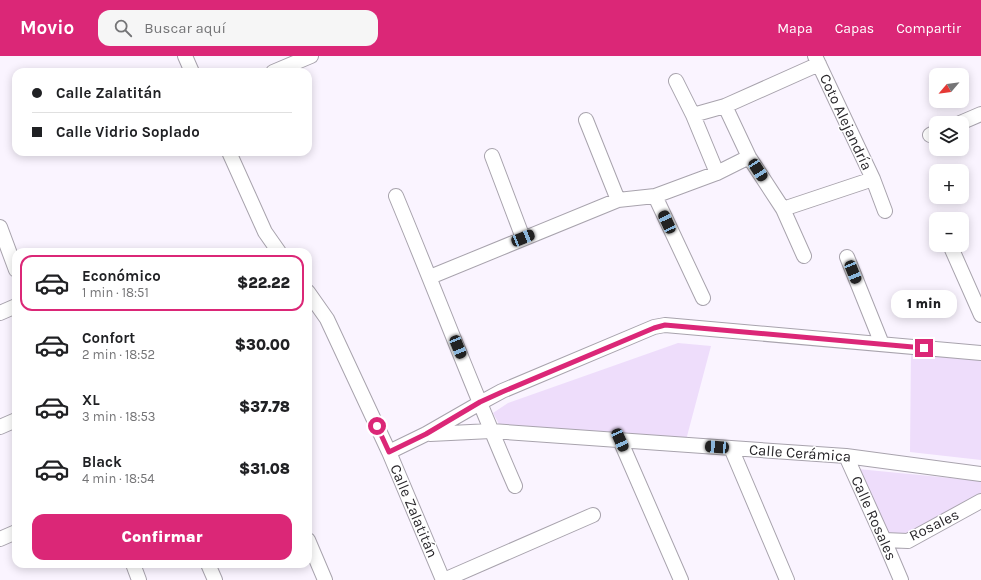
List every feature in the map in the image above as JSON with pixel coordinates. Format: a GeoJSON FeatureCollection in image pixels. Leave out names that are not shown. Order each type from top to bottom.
{"type":"FeatureCollection","features":[{"type":"Feature","properties":{"kind":"street"},"geometry":{"type":"LineString","coordinates":[[185,56],[190,68]]}},
{"type":"Feature","properties":{"kind":"street"},"geometry":{"type":"LineString","coordinates":[[282,68],[311,56]]}},
{"type":"Feature","properties":{"kind":"street","name":"Coto Alejandría"},"geometry":{"type":"LineString","coordinates":[[693,115],[725,106],[817,60],[873,180],[885,211]]}},
{"type":"Feature","properties":{"kind":"street"},"geometry":{"type":"LineString","coordinates":[[676,81],[693,115],[717,173]]}},
{"type":"Feature","properties":{"kind":"street"},"geometry":{"type":"LineString","coordinates":[[725,106],[749,157],[783,209],[804,256]]}},
{"type":"Feature","properties":{"kind":"street"},"geometry":{"type":"LineString","coordinates":[[969,119],[981,114]]}},
{"type":"Feature","properties":{"kind":"street"},"geometry":{"type":"LineString","coordinates":[[586,120],[618,200]]}},
{"type":"Feature","properties":{"kind":"street"},"geometry":{"type":"LineString","coordinates":[[231,156],[265,232],[277,248]]}},
{"type":"Feature","properties":{"kind":"street"},"geometry":{"type":"LineString","coordinates":[[492,156],[523,238]]}},
{"type":"Feature","properties":{"kind":"street"},"geometry":{"type":"LineString","coordinates":[[430,277],[618,200],[655,196],[717,173],[749,157]]}},
{"type":"Feature","properties":{"kind":"street","name":"Coto Alejandría"},"geometry":{"type":"LineString","coordinates":[[783,209],[873,180]]}},
{"type":"Feature","properties":{"kind":"street"},"geometry":{"type":"LineString","coordinates":[[396,196],[491,431],[515,486]]}},
{"type":"Feature","properties":{"kind":"street"},"geometry":{"type":"LineString","coordinates":[[655,196],[703,298]]}},
{"type":"Feature","properties":{"kind":"street"},"geometry":{"type":"LineString","coordinates":[[0,227],[12,259]]}},
{"type":"Feature","properties":{"kind":"street"},"geometry":{"type":"LineString","coordinates":[[953,252],[981,315]]}},
{"type":"Feature","properties":{"kind":"street"},"geometry":{"type":"LineString","coordinates":[[847,257],[882,344]]}},
{"type":"Feature","properties":{"kind":"street","name":"Calle Zalatitán"},"geometry":{"type":"LineString","coordinates":[[312,298],[327,319],[389,452],[444,580]]}},
{"type":"Feature","properties":{"kind":"street"},"geometry":{"type":"LineString","coordinates":[[0,313],[12,308]]}},
{"type":"Feature","properties":{"kind":"street"},"geometry":{"type":"LineString","coordinates":[[389,452],[426,434],[480,402],[610,346],[665,325],[981,353]]}},
{"type":"Feature","properties":{"kind":"street"},"geometry":{"type":"LineString","coordinates":[[0,427],[12,422]]}},
{"type":"Feature","properties":{"kind":"street","name":"Calle Cerámica"},"geometry":{"type":"LineString","coordinates":[[426,434],[491,431],[846,456],[981,474]]}},
{"type":"Feature","properties":{"kind":"street"},"geometry":{"type":"LineString","coordinates":[[620,440],[681,580]]}},
{"type":"Feature","properties":{"kind":"street"},"geometry":{"type":"LineString","coordinates":[[731,448],[787,580]]}},
{"type":"Feature","properties":{"kind":"street","name":"Calle Rosales"},"geometry":{"type":"LineString","coordinates":[[846,456],[884,540],[900,580]]}},
{"type":"Feature","properties":{"kind":"street","name":"Rosales"},"geometry":{"type":"LineString","coordinates":[[884,540],[908,540],[981,501]]}},
{"type":"Feature","properties":{"kind":"street"},"geometry":{"type":"LineString","coordinates":[[444,580],[593,515]]}},
{"type":"Feature","properties":{"kind":"street"},"geometry":{"type":"LineString","coordinates":[[0,539],[12,534]]}},
{"type":"Feature","properties":{"kind":"street"},"geometry":{"type":"LineString","coordinates":[[312,549],[325,580]]}},
{"type":"Feature","properties":{"kind":"street"},"geometry":{"type":"LineString","coordinates":[[135,568],[140,580]]}},
{"type":"Feature","properties":{"kind":"street"},"geometry":{"type":"LineString","coordinates":[[210,568],[215,580]]}},
{"type":"Feature","properties":{"kind":"shaded area"},"geometry":{"type":"Polygon","coordinates":[[[678,343],[711,346],[686,440],[501,428],[493,413],[508,403],[678,343]]]}},
{"type":"Feature","properties":{"kind":"shaded area"},"geometry":{"type":"Polygon","coordinates":[[[911,352],[981,359],[981,460],[910,452],[911,352]]]}},
{"type":"Feature","properties":{"kind":"shaded area"},"geometry":{"type":"Polygon","coordinates":[[[858,469],[981,481],[981,499],[907,539],[885,537],[858,469]]]}},
{"type":"Feature","properties":{"kind":"route"},"geometry":{"type":"LineString","coordinates":[[377,426],[389,452],[426,434],[480,402],[654,328],[665,325],[924,348]]}}]}
